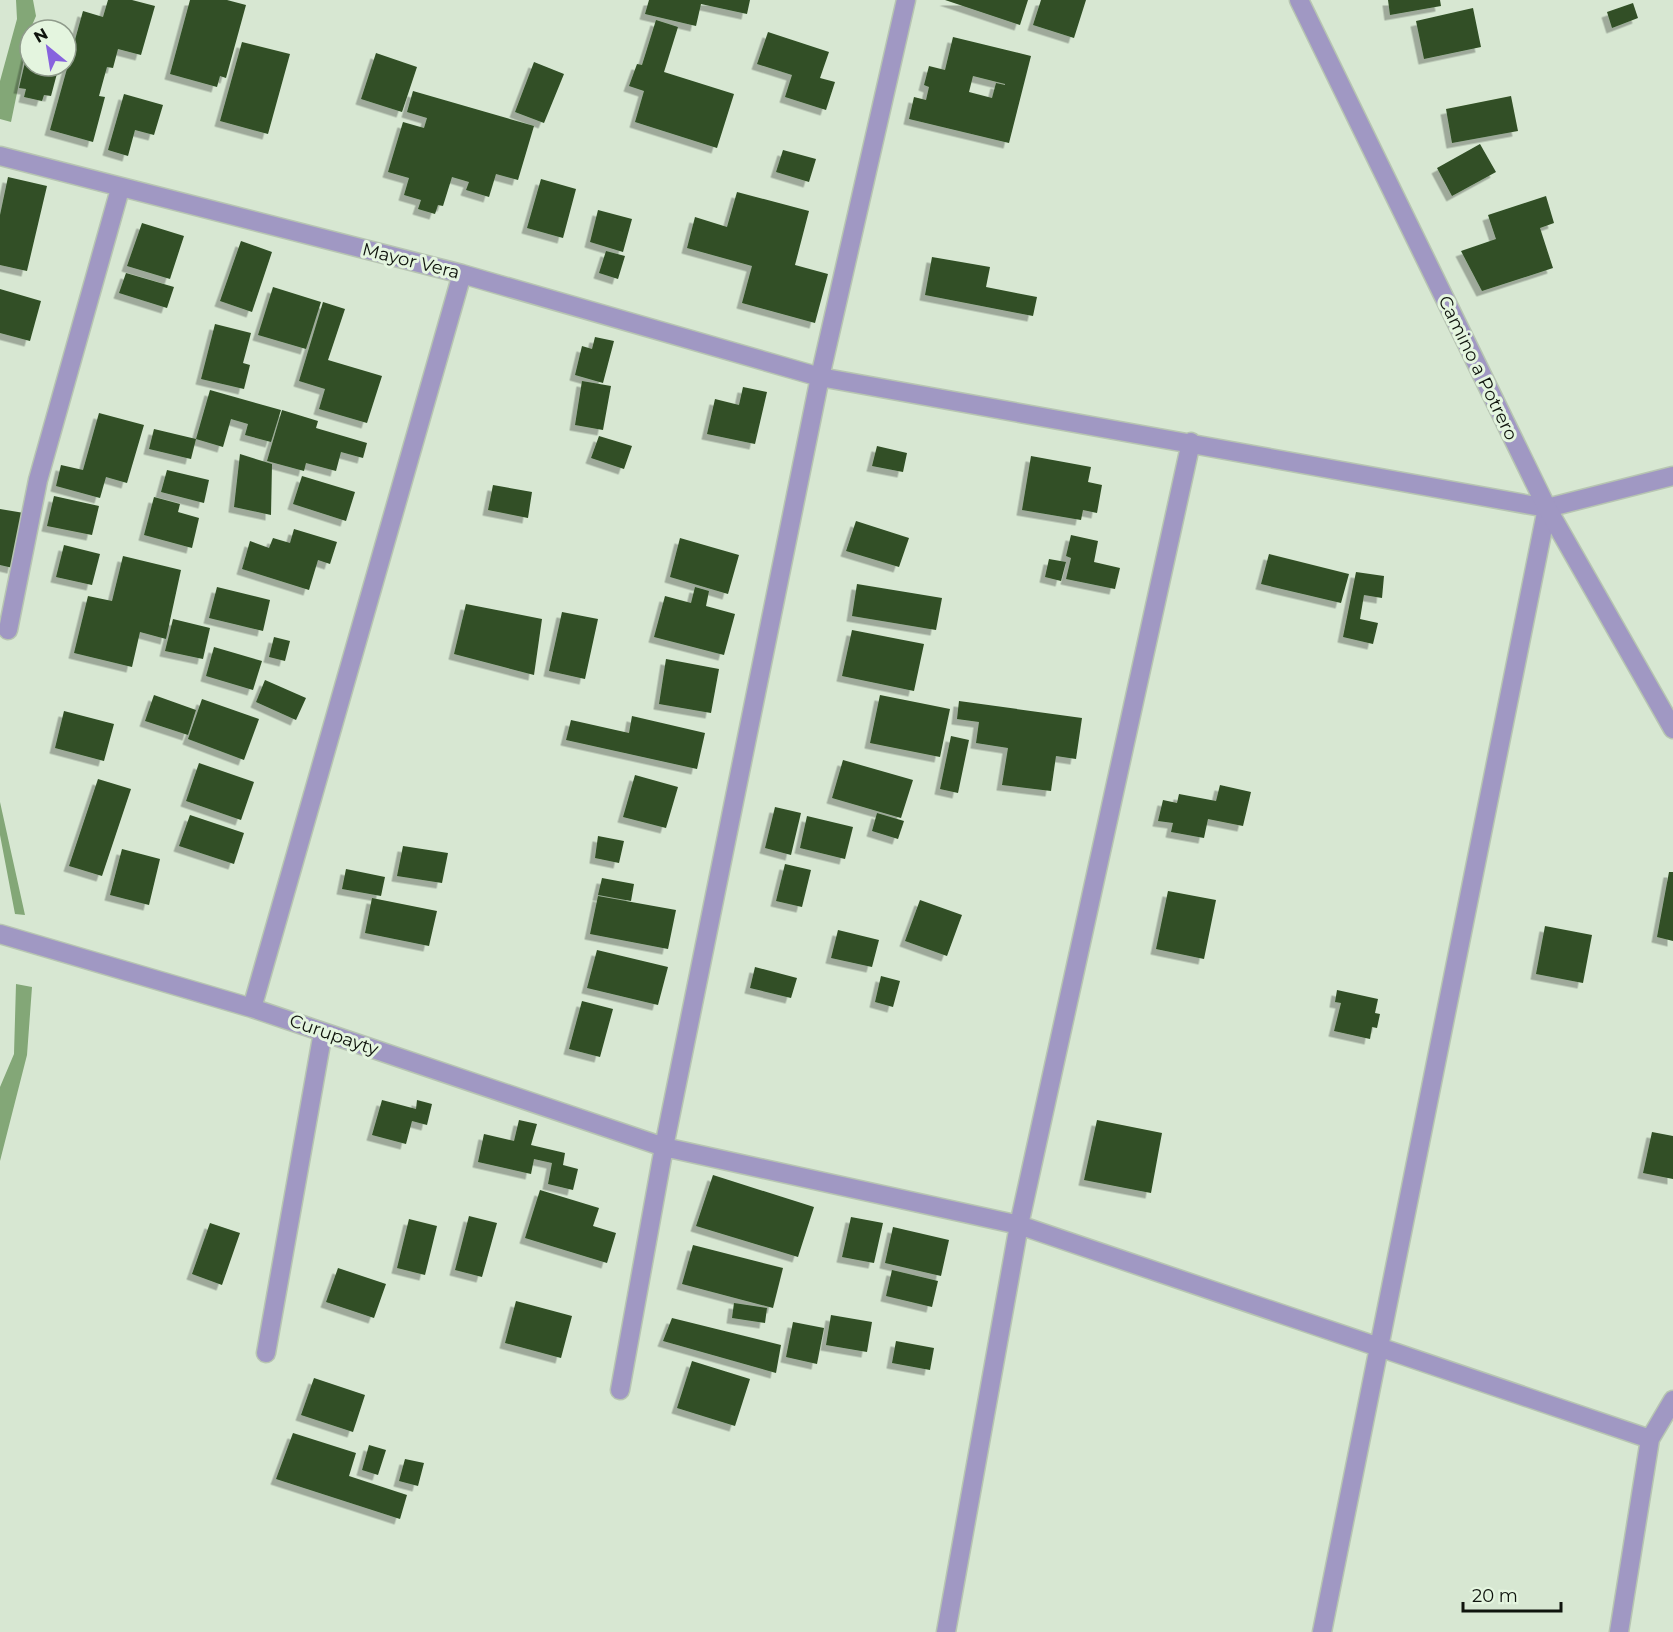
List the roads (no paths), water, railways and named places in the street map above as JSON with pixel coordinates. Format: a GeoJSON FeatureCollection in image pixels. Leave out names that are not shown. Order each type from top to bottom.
{"type":"FeatureCollection","features":[{"type":"Feature","properties":{"kind":"street"},"geometry":{"type":"LineString","coordinates":[[620,1390],[664,1147],[820,377],[906,0]]}},
{"type":"Feature","properties":{"kind":"street","name":"Camino a Potrero"},"geometry":{"type":"LineString","coordinates":[[1299,0],[1547,508],[1673,729]]}},
{"type":"Feature","properties":{"kind":"street","name":"Mayor Vera"},"geometry":{"type":"LineString","coordinates":[[4,157],[120,189],[462,274],[820,377],[1191,442],[1547,508]]}},
{"type":"Feature","properties":{"kind":"street"},"geometry":{"type":"LineString","coordinates":[[8,630],[38,480],[120,189]]}},
{"type":"Feature","properties":{"kind":"street"},"geometry":{"type":"LineString","coordinates":[[252,1008],[462,274]]}},
{"type":"Feature","properties":{"kind":"street"},"geometry":{"type":"LineString","coordinates":[[946,1632],[1019,1225],[1191,442]]}},
{"type":"Feature","properties":{"kind":"street"},"geometry":{"type":"LineString","coordinates":[[1322,1632],[1377,1347],[1547,508],[1673,476]]}},
{"type":"Feature","properties":{"kind":"street","name":"Curupayty"},"geometry":{"type":"LineString","coordinates":[[0,934],[252,1008],[664,1147],[1019,1225],[1650,1439]]}},
{"type":"Feature","properties":{"kind":"street"},"geometry":{"type":"LineString","coordinates":[[266,1353],[323,1032]]}},
{"type":"Feature","properties":{"kind":"street"},"geometry":{"type":"LineString","coordinates":[[1619,1632],[1650,1439],[1673,1400]]}}]}
